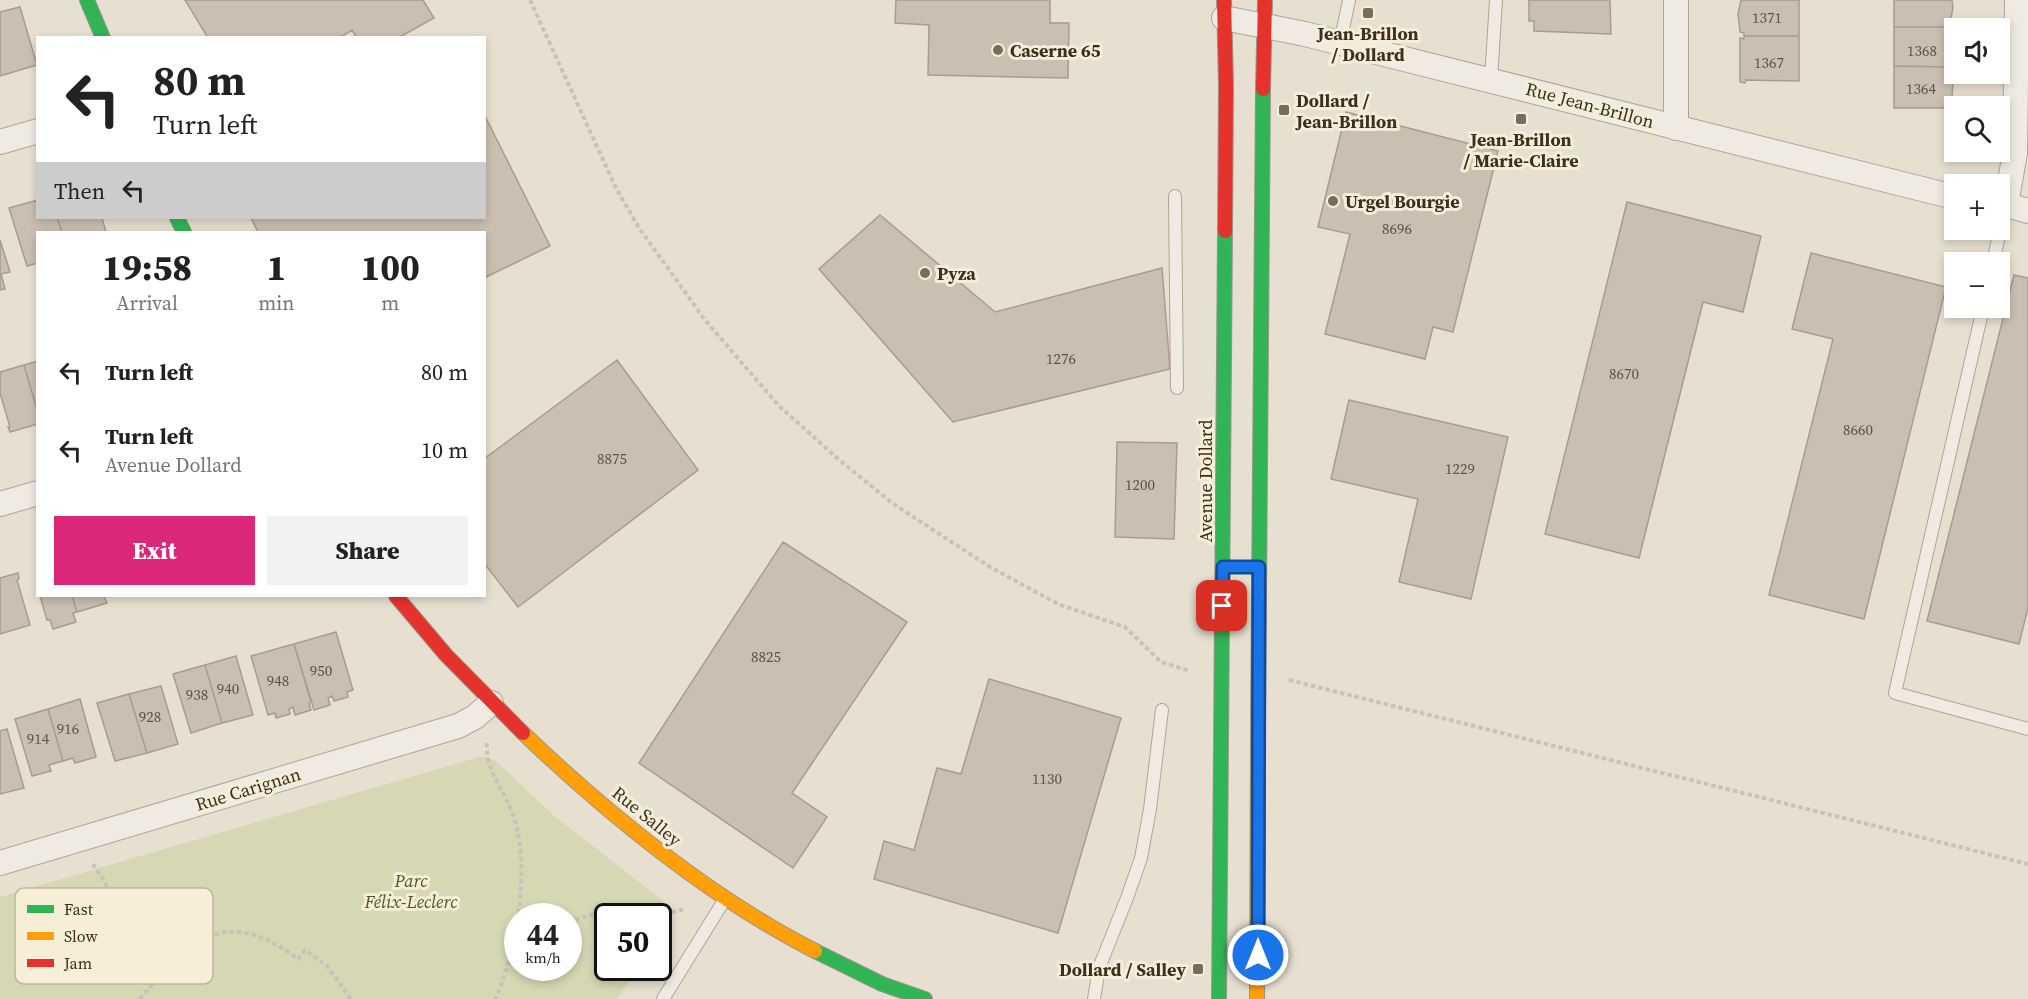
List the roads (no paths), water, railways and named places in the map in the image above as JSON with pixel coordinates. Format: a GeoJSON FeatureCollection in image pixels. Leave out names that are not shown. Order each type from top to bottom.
{"type":"FeatureCollection","features":[{"type":"Feature","properties":{"kind":"main road"},"geometry":{"type":"LineString","coordinates":[[87,0],[102,36]]}},
{"type":"Feature","properties":{"kind":"main road"},"geometry":{"type":"LineString","coordinates":[[1257,999],[1258,672],[1255,567],[1265,0]]}},
{"type":"Feature","properties":{"kind":"main road","name":"Avenue Dollard"},"geometry":{"type":"LineString","coordinates":[[1219,999],[1227,567],[1224,9]]}},
{"type":"Feature","properties":{"kind":"main road","name":"Rue Salley"},"geometry":{"type":"LineString","coordinates":[[397,597],[428,635],[491,703],[538,749],[694,876],[726,898],[833,961],[925,999]]}},
{"type":"Feature","properties":{"kind":"street"},"geometry":{"type":"LineString","coordinates":[[1676,0],[1676,128]]}},
{"type":"Feature","properties":{"kind":"street"},"geometry":{"type":"LineString","coordinates":[[2011,206],[2015,153],[2017,0]]}},
{"type":"Feature","properties":{"kind":"street","name":"Rue Jean-Brillon"},"geometry":{"type":"LineString","coordinates":[[1224,9],[1265,25],[1944,195]]}},
{"type":"Feature","properties":{"kind":"street"},"geometry":{"type":"LineString","coordinates":[[0,142],[36,132]]}},
{"type":"Feature","properties":{"kind":"street"},"geometry":{"type":"LineString","coordinates":[[0,504],[36,494]]}},
{"type":"Feature","properties":{"kind":"street","name":"Rue Carignan"},"geometry":{"type":"LineString","coordinates":[[0,863],[458,726],[475,717],[491,703]]}},
{"type":"Feature","properties":{"kind":"lane"},"geometry":{"type":"LineString","coordinates":[[1340,43],[1349,0]]}},
{"type":"Feature","properties":{"kind":"lane"},"geometry":{"type":"LineString","coordinates":[[1491,80],[1496,0]]}},
{"type":"Feature","properties":{"kind":"lane"},"geometry":{"type":"LineString","coordinates":[[1175,196],[1177,388]]}},
{"type":"Feature","properties":{"kind":"lane"},"geometry":{"type":"LineString","coordinates":[[1996,252],[2011,206]]}},
{"type":"Feature","properties":{"kind":"lane"},"geometry":{"type":"LineString","coordinates":[[1981,318],[1895,693],[2028,729]]}},
{"type":"Feature","properties":{"kind":"lane"},"geometry":{"type":"LineString","coordinates":[[1094,999],[1099,968],[1141,858],[1150,808],[1162,710]]}},
{"type":"Feature","properties":{"kind":"lane"},"geometry":{"type":"LineString","coordinates":[[663,999],[726,898]]}},
{"type":"Feature","properties":{"kind":"place","name":"Jean-Brillon / Dollard"},"geometry":{"type":"Point","coordinates":[1368,13]}},
{"type":"Feature","properties":{"kind":"place","name":"Caserne 65"},"geometry":{"type":"Point","coordinates":[998,50]}},
{"type":"Feature","properties":{"kind":"place","name":"Dollard / Jean-Brillon"},"geometry":{"type":"Point","coordinates":[1284,110]}},
{"type":"Feature","properties":{"kind":"place","name":"Jean-Brillon / Marie-Claire"},"geometry":{"type":"Point","coordinates":[1521,119]}},
{"type":"Feature","properties":{"kind":"place","name":"Urgel Bourgie"},"geometry":{"type":"Point","coordinates":[1333,201]}},
{"type":"Feature","properties":{"kind":"place","name":"Pyza"},"geometry":{"type":"Point","coordinates":[925,273]}},
{"type":"Feature","properties":{"kind":"place","name":"Dollard / Salley"},"geometry":{"type":"Point","coordinates":[1198,969]}},
{"type":"Feature","properties":{"kind":"park label","name":"Parc Félix-Leclerc"},"geometry":{"type":"Point","coordinates":[411,890]}}]}
